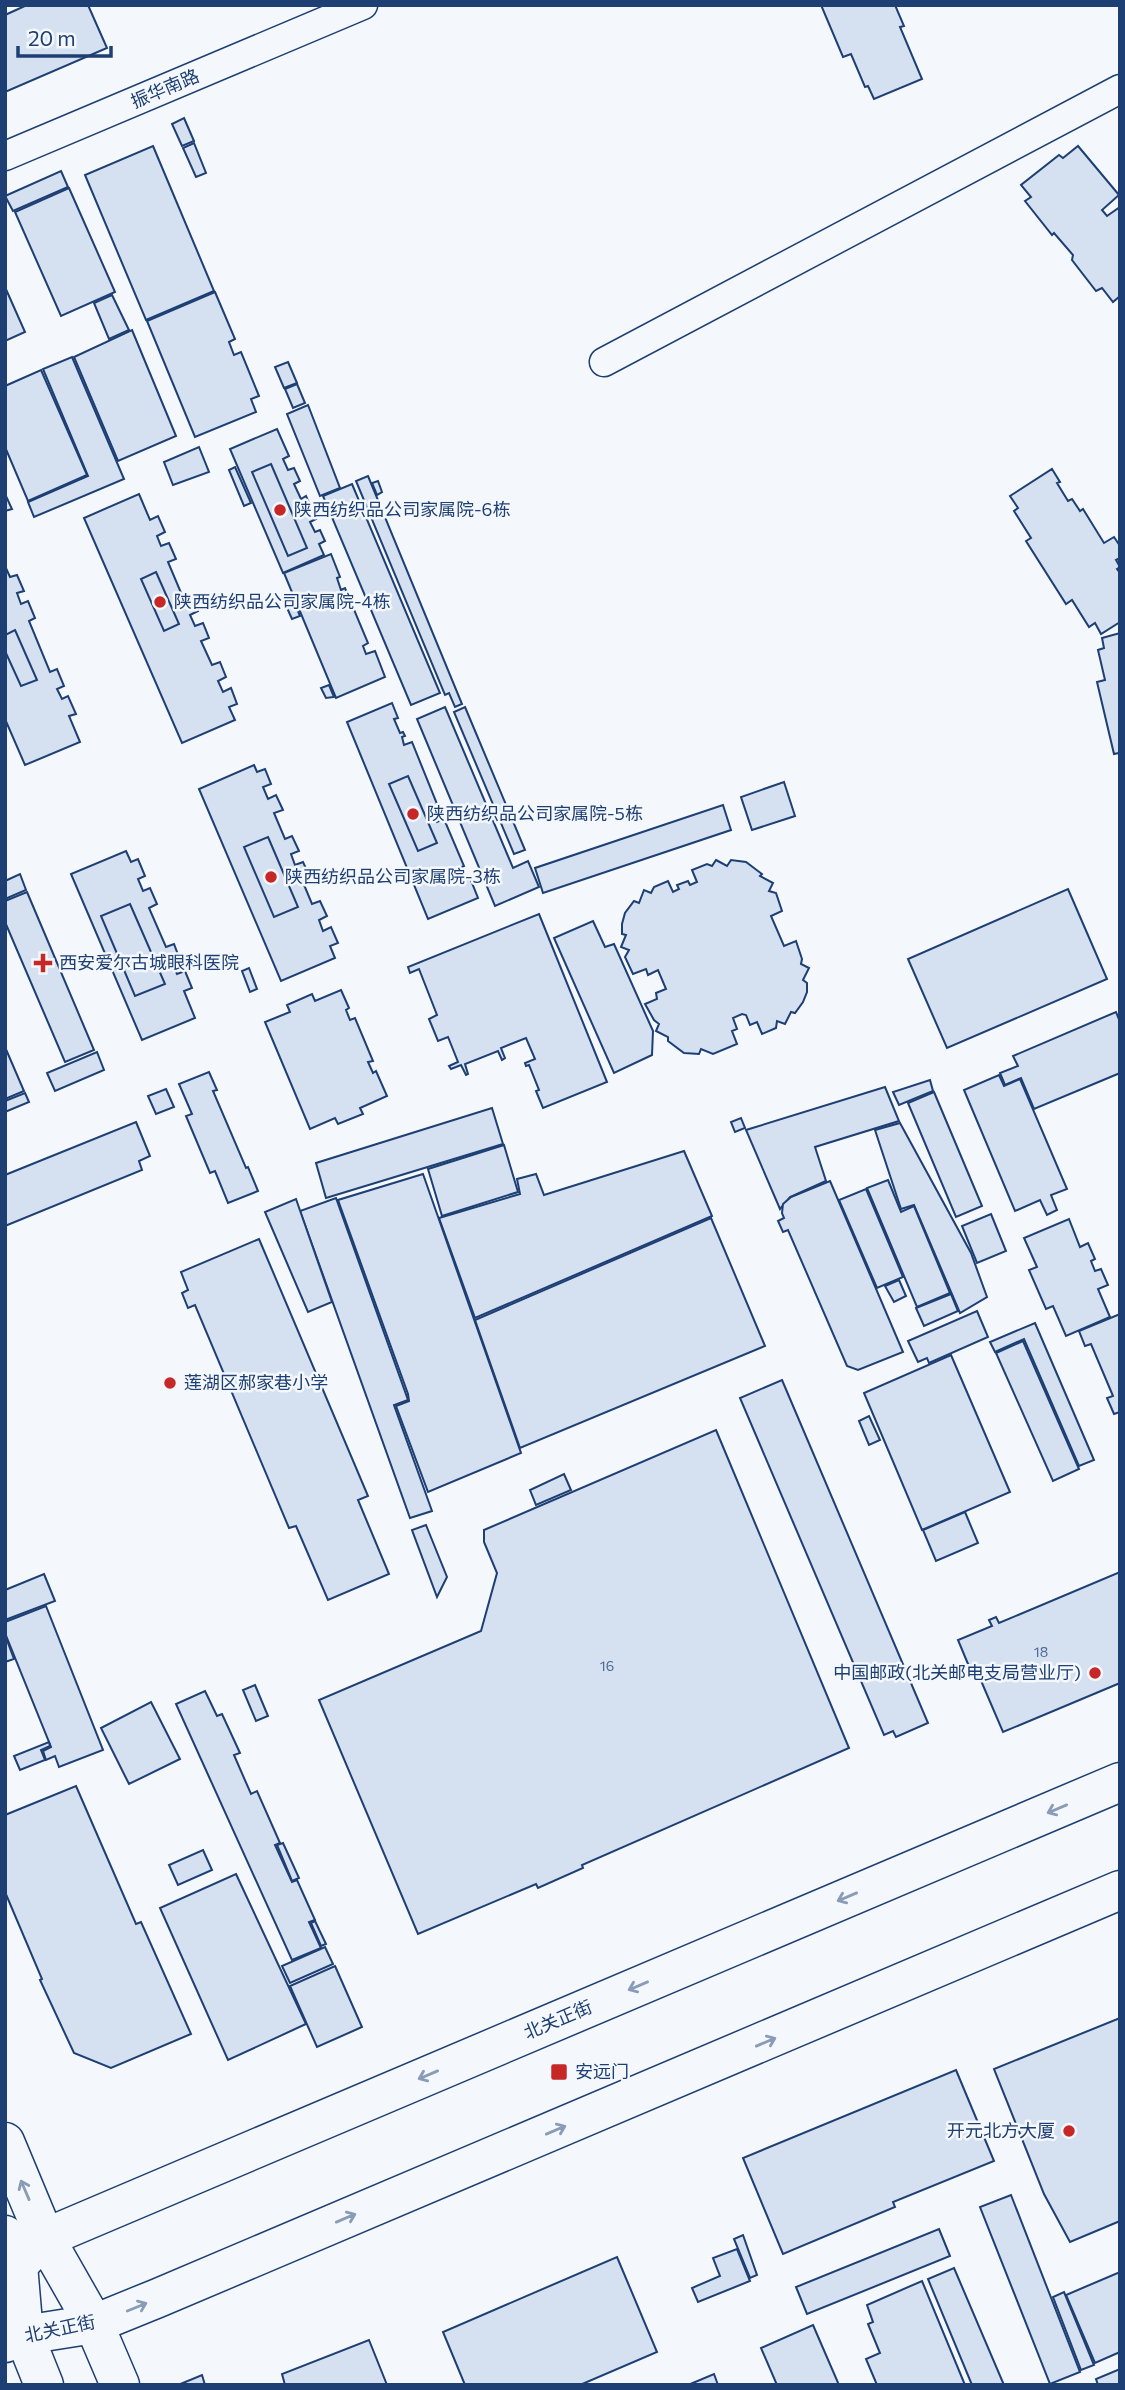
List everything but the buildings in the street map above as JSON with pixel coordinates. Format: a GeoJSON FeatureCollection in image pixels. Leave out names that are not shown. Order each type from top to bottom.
{"type":"FeatureCollection","features":[{"type":"Feature","properties":{"kind":"main road","name":"北关正街"},"geometry":{"type":"LineString","coordinates":[[9,2257],[45,2238],[1120,1782]]}},
{"type":"Feature","properties":{"kind":"main road","name":"北关正街"},"geometry":{"type":"LineString","coordinates":[[15,2339],[94,2324],[1120,1890]]}},
{"type":"Feature","properties":{"kind":"main road"},"geometry":{"type":"LineString","coordinates":[[5,2142],[45,2238],[94,2324],[120,2385]]}},
{"type":"Feature","properties":{"kind":"main road"},"geometry":{"type":"LineString","coordinates":[[9,2257],[15,2339],[44,2385]]}},
{"type":"Feature","properties":{"kind":"street","name":"振华南路"},"geometry":{"type":"LineString","coordinates":[[5,156],[363,5]]}},
{"type":"Feature","properties":{"kind":"street"},"geometry":{"type":"LineString","coordinates":[[604,362],[1120,89]]}},
{"type":"Feature","properties":{"kind":"place","name":"陕西纺织品公司家属院-6栋"},"geometry":{"type":"Point","coordinates":[280,510]}},
{"type":"Feature","properties":{"kind":"place","name":"陕西纺织品公司家属院-4栋"},"geometry":{"type":"Point","coordinates":[160,602]}},
{"type":"Feature","properties":{"kind":"place","name":"陕西纺织品公司家属院-5栋"},"geometry":{"type":"Point","coordinates":[413,814]}},
{"type":"Feature","properties":{"kind":"place","name":"陕西纺织品公司家属院-3栋"},"geometry":{"type":"Point","coordinates":[271,877]}},
{"type":"Feature","properties":{"kind":"place","name":"西安爱尔古城眼科医院"},"geometry":{"type":"Point","coordinates":[43,963]}},
{"type":"Feature","properties":{"kind":"place","name":"莲湖区郝家巷小学"},"geometry":{"type":"Point","coordinates":[170,1383]}},
{"type":"Feature","properties":{"kind":"place","name":"中国邮政(北关邮电支局营业厅)"},"geometry":{"type":"Point","coordinates":[1095,1673]}},
{"type":"Feature","properties":{"kind":"place","name":"安远门"},"geometry":{"type":"Point","coordinates":[559,2072]}},
{"type":"Feature","properties":{"kind":"place","name":"开元北方大厦"},"geometry":{"type":"Point","coordinates":[1069,2131]}}]}
